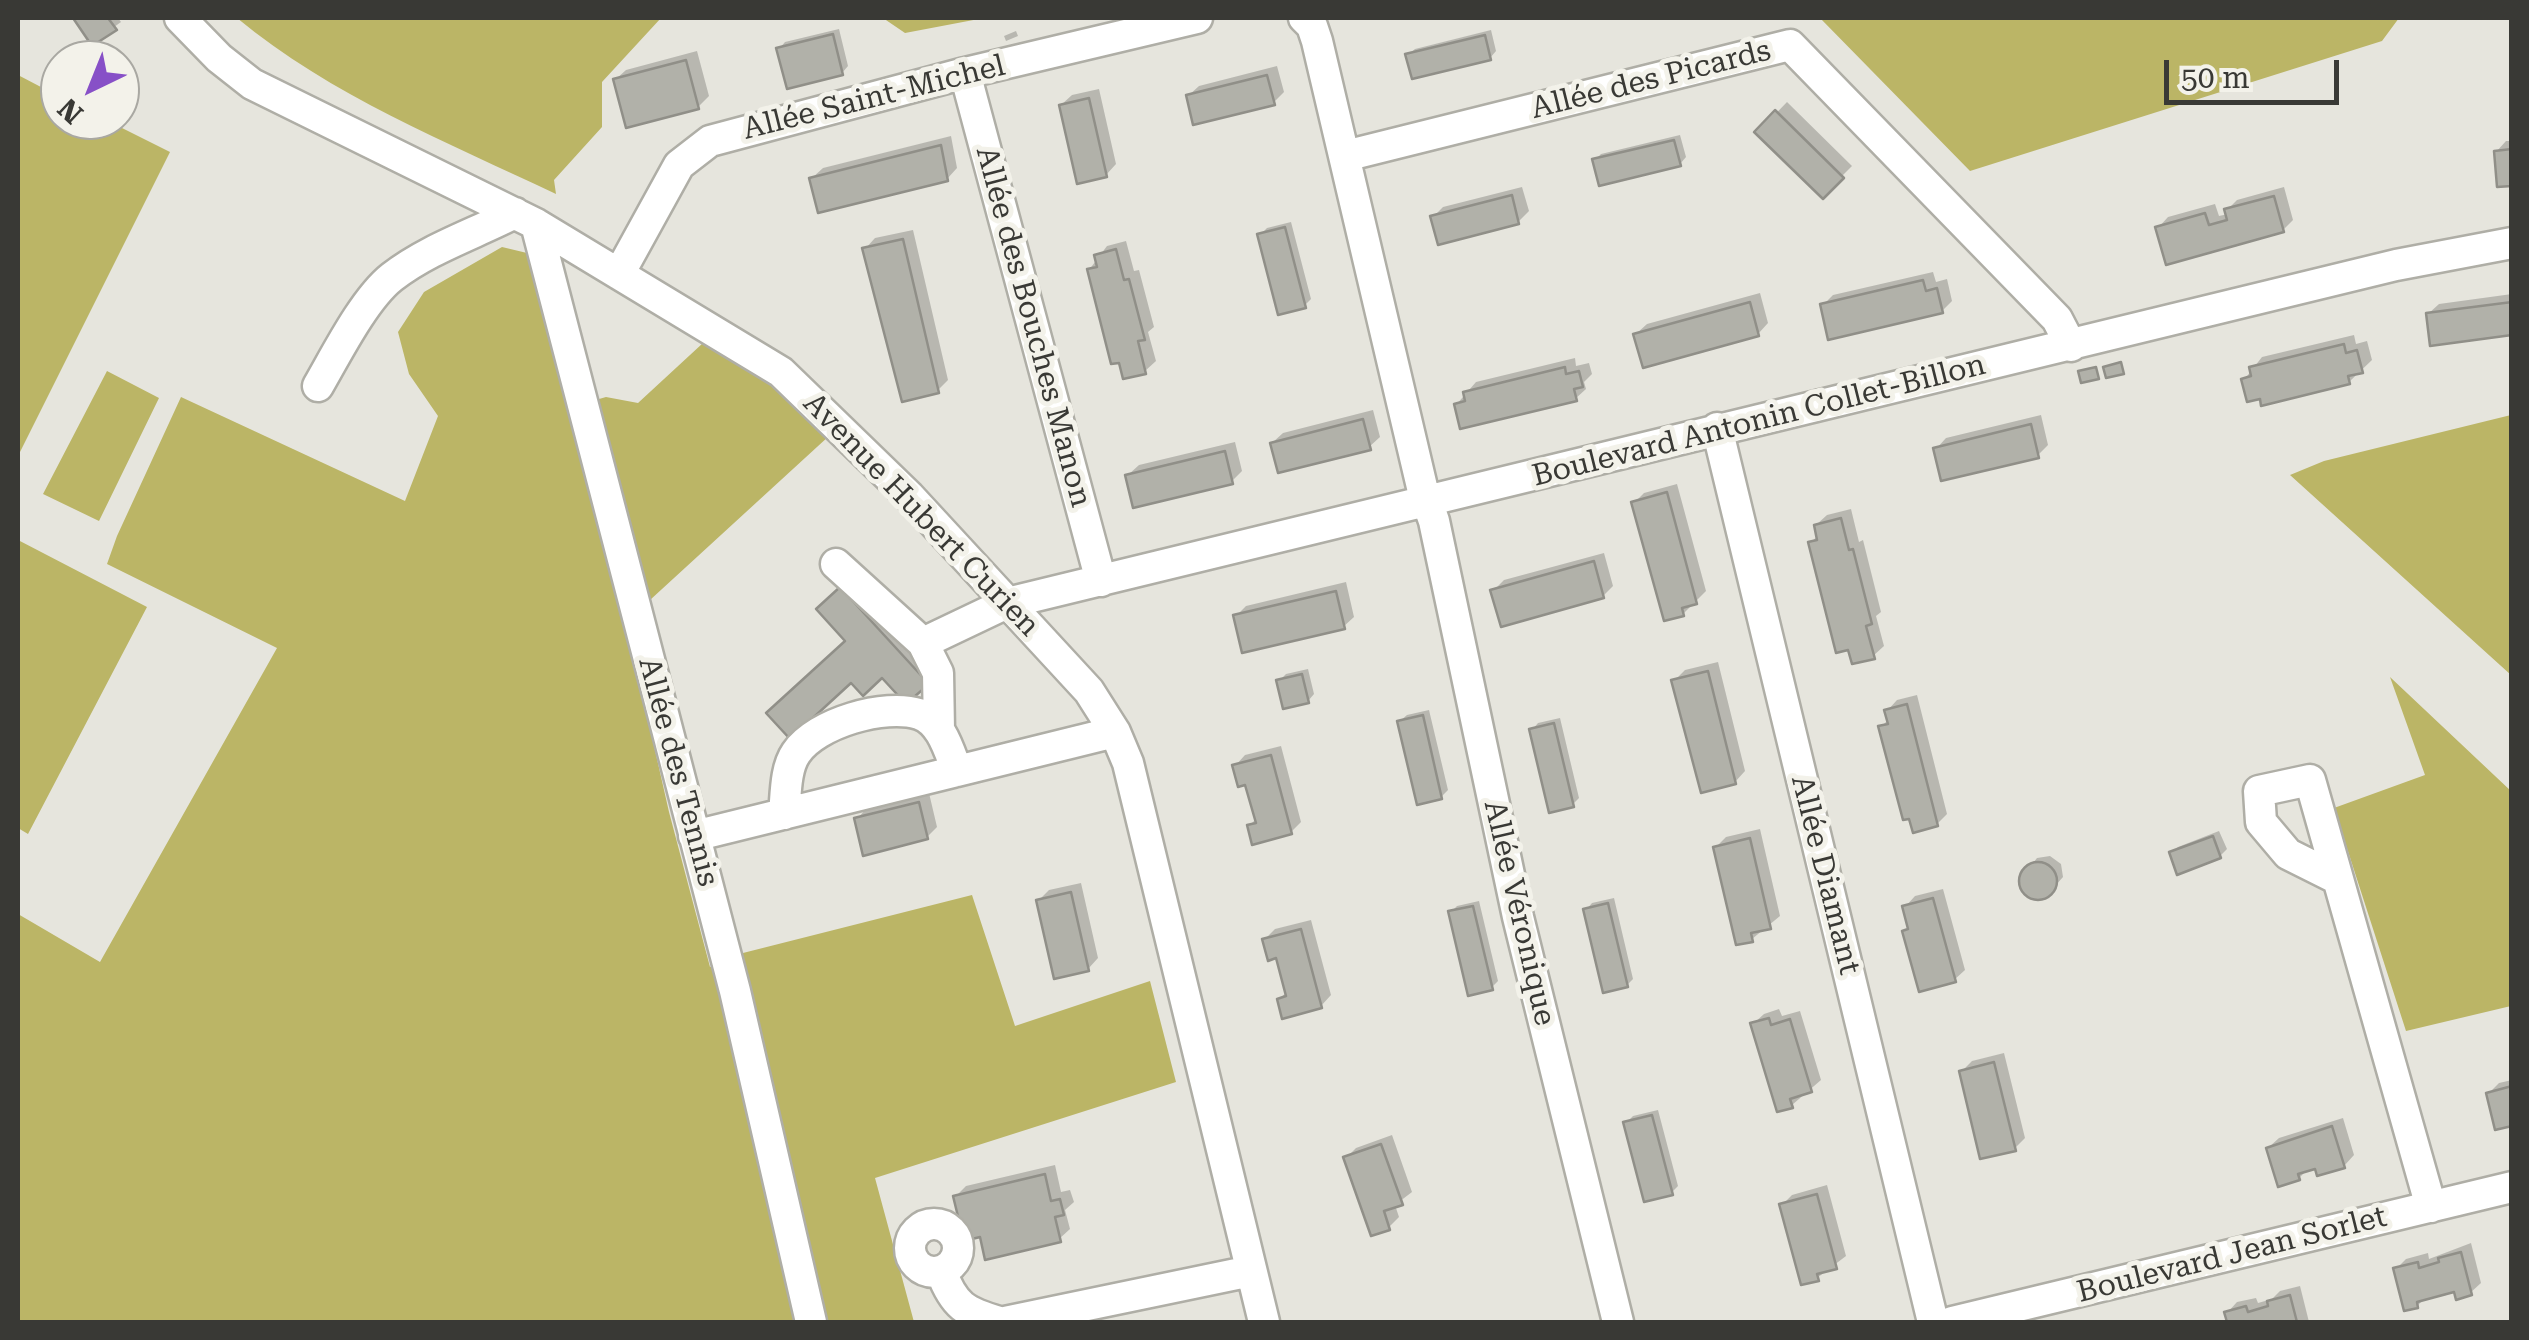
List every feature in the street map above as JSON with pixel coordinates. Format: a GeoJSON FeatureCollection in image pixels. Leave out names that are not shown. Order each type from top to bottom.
{"type":"FeatureCollection","features":[{"type":"Feature","properties":{"kind":"street","name":"Avenue Hubert Curien"},"geometry":{"type":"LineString","coordinates":[[180,18],[219,58],[252,84],[526,218],[781,372],[909,496],[1089,691],[1115,732],[1128,762],[1264,1322]]}},
{"type":"Feature","properties":{"kind":"street","name":"Allée Saint-Michel"},"geometry":{"type":"LineString","coordinates":[[619,274],[679,165],[710,141],[964,73],[1197,18]]}},
{"type":"Feature","properties":{"kind":"street"},"geometry":{"type":"LineString","coordinates":[[1304,18],[1312,26],[1316,41],[1427,503]]}},
{"type":"Feature","properties":{"kind":"street","name":"Allée des Picards"},"geometry":{"type":"LineString","coordinates":[[1344,156],[1790,45],[2057,319],[2070,346]]}},
{"type":"Feature","properties":{"kind":"street","name":"Allée des Bouches Manon"},"geometry":{"type":"LineString","coordinates":[[964,73],[1101,581]]}},
{"type":"Feature","properties":{"kind":"street"},"geometry":{"type":"LineString","coordinates":[[318,386],[353,326],[389,279],[441,248],[526,218]]}},
{"type":"Feature","properties":{"kind":"street","name":"Allée des Tennis"},"geometry":{"type":"LineString","coordinates":[[526,218],[735,991],[811,1322]]}},
{"type":"Feature","properties":{"kind":"street","name":"Boulevard Antonin Collet-Billon"},"geometry":{"type":"LineString","coordinates":[[923,643],[1007,603],[2396,265],[2512,244]]}},
{"type":"Feature","properties":{"kind":"street","name":"Allée Diamant"},"geometry":{"type":"LineString","coordinates":[[1717,428],[1933,1322]]}},
{"type":"Feature","properties":{"kind":"street","name":"Allée Véronique"},"geometry":{"type":"LineString","coordinates":[[1427,503],[1518,917],[1618,1322]]}},
{"type":"Feature","properties":{"kind":"street"},"geometry":{"type":"LineString","coordinates":[[836,564],[923,643],[938,673],[939,730],[957,771]]}},
{"type":"Feature","properties":{"kind":"street"},"geometry":{"type":"LineString","coordinates":[[784,814],[794,756],[808,738],[830,726],[872,712],[919,714],[939,730]]}},
{"type":"Feature","properties":{"kind":"street"},"geometry":{"type":"LineString","coordinates":[[694,836],[1115,732]]}},
{"type":"Feature","properties":{"kind":"street"},"geometry":{"type":"LineString","coordinates":[[2338,879],[2431,1207]]}},
{"type":"Feature","properties":{"kind":"street","name":"Boulevard Jean Sorlet"},"geometry":{"type":"LineString","coordinates":[[1952,1322],[2512,1187]]}},
{"type":"Feature","properties":{"kind":"street"},"geometry":{"type":"LineString","coordinates":[[941,1271],[950,1295],[970,1313],[1002,1322],[1251,1271]]}},
{"type":"Feature","properties":{"kind":"shaded area"},"geometry":{"type":"Polygon","coordinates":[[[237,18],[661,18],[602,82],[602,127],[554,180],[556,194],[351,94],[273,46],[237,18]]]}},
{"type":"Feature","properties":{"kind":"shaded area"},"geometry":{"type":"Polygon","coordinates":[[[883,18],[984,18],[905,33],[883,18]]]}},
{"type":"Feature","properties":{"kind":"shaded area"},"geometry":{"type":"Polygon","coordinates":[[[1820,18],[2399,18],[2382,41],[1970,171],[1820,18]]]}},
{"type":"Feature","properties":{"kind":"shaded area"},"geometry":{"type":"Polygon","coordinates":[[[18,75],[40,87],[40,140],[140,137],[170,152],[18,456],[18,75]]]}},
{"type":"Feature","properties":{"kind":"shaded area"},"geometry":{"type":"Polygon","coordinates":[[[502,247],[527,253],[568,408],[606,397],[638,403],[703,343],[776,388],[829,436],[626,622],[669,812],[710,967],[739,954],[972,895],[1015,1026],[1150,981],[1176,1082],[875,1178],[914,1322],[18,1322],[18,914],[100,962],[277,648],[107,564],[117,536],[181,397],[405,501],[438,416],[409,374],[398,332],[424,292],[502,247]]]}},
{"type":"Feature","properties":{"kind":"shaded area"},"geometry":{"type":"Polygon","coordinates":[[[107,371],[159,398],[99,521],[43,494],[107,371]]]}},
{"type":"Feature","properties":{"kind":"shaded area"},"geometry":{"type":"Polygon","coordinates":[[[2512,415],[2511,675],[2290,475],[2324,461],[2512,415]]]}},
{"type":"Feature","properties":{"kind":"shaded area"},"geometry":{"type":"Polygon","coordinates":[[[18,540],[147,607],[28,834],[18,828],[18,540]]]}},
{"type":"Feature","properties":{"kind":"shaded area"},"geometry":{"type":"Polygon","coordinates":[[[2390,677],[2512,792],[2511,1006],[2406,1031],[2334,808],[2425,775],[2390,677]]]}},
{"type":"Feature","properties":{"kind":"building"},"geometry":{"type":"Polygon","coordinates":[[[73,18],[108,18],[117,30],[101,40],[88,40],[73,18]]]}},
{"type":"Feature","properties":{"kind":"building"},"geometry":{"type":"Polygon","coordinates":[[[833,34],[843,75],[787,89],[776,48],[833,34]]]}},
{"type":"Feature","properties":{"kind":"building"},"geometry":{"type":"Polygon","coordinates":[[[1485,35],[1491,60],[1412,79],[1405,54],[1485,35]]]}},
{"type":"Feature","properties":{"kind":"building"},"geometry":{"type":"Polygon","coordinates":[[[686,60],[699,109],[626,128],[613,79],[686,60]]]}},
{"type":"Feature","properties":{"kind":"building"},"geometry":{"type":"Polygon","coordinates":[[[1267,75],[1275,105],[1193,125],[1186,95],[1267,75]]]}},
{"type":"Feature","properties":{"kind":"building"},"geometry":{"type":"Polygon","coordinates":[[[1089,98],[1107,177],[1077,184],[1059,105],[1089,98]]]}},
{"type":"Feature","properties":{"kind":"building"},"geometry":{"type":"Polygon","coordinates":[[[1775,110],[1844,178],[1823,199],[1754,132],[1775,110]]]}},
{"type":"Feature","properties":{"kind":"building"},"geometry":{"type":"Polygon","coordinates":[[[1674,140],[1681,166],[1599,186],[1592,159],[1674,140]]]}},
{"type":"Feature","properties":{"kind":"building"},"geometry":{"type":"Polygon","coordinates":[[[941,145],[948,181],[818,213],[809,178],[941,145]]]}},
{"type":"Feature","properties":{"kind":"building"},"geometry":{"type":"Polygon","coordinates":[[[2512,149],[2512,186],[2497,187],[2494,151],[2512,149]]]}},
{"type":"Feature","properties":{"kind":"building"},"geometry":{"type":"Polygon","coordinates":[[[1512,195],[1519,224],[1438,245],[1430,216],[1512,195]]]}},
{"type":"Feature","properties":{"kind":"building"},"geometry":{"type":"Polygon","coordinates":[[[2274,196],[2284,232],[2166,265],[2155,227],[2205,213],[2209,225],[2227,220],[2224,209],[2274,196]]]}},
{"type":"Feature","properties":{"kind":"building"},"geometry":{"type":"Polygon","coordinates":[[[1285,227],[1306,308],[1278,315],[1257,234],[1285,227]]]}},
{"type":"Feature","properties":{"kind":"building"},"geometry":{"type":"Polygon","coordinates":[[[903,239],[939,393],[902,402],[862,248],[903,239]]]}},
{"type":"Feature","properties":{"kind":"building"},"geometry":{"type":"Polygon","coordinates":[[[1116,249],[1124,280],[1129,279],[1145,340],[1138,341],[1146,374],[1123,379],[1119,363],[1111,364],[1087,269],[1097,267],[1094,255],[1116,249]]]}},
{"type":"Feature","properties":{"kind":"building"},"geometry":{"type":"Polygon","coordinates":[[[1923,280],[1926,291],[1937,288],[1943,313],[1828,340],[1820,304],[1923,280]]]}},
{"type":"Feature","properties":{"kind":"building"},"geometry":{"type":"Polygon","coordinates":[[[1750,302],[1759,336],[1643,368],[1633,334],[1750,302]]]}},
{"type":"Feature","properties":{"kind":"building"},"geometry":{"type":"Polygon","coordinates":[[[2512,302],[2512,335],[2430,346],[2426,313],[2512,302]]]}},
{"type":"Feature","properties":{"kind":"building"},"geometry":{"type":"Polygon","coordinates":[[[2344,344],[2346,353],[2357,350],[2363,373],[2348,376],[2350,384],[2261,406],[2260,399],[2247,402],[2241,379],[2251,376],[2249,367],[2344,344]]]}},
{"type":"Feature","properties":{"kind":"building"},"geometry":{"type":"Polygon","coordinates":[[[2121,362],[2124,374],[2106,378],[2103,367],[2121,362]]]}},
{"type":"Feature","properties":{"kind":"building"},"geometry":{"type":"Polygon","coordinates":[[[1565,367],[1566,374],[1579,371],[1583,387],[1574,389],[1577,401],[1460,429],[1454,404],[1465,401],[1463,392],[1565,367]]]}},
{"type":"Feature","properties":{"kind":"building"},"geometry":{"type":"Polygon","coordinates":[[[2096,367],[2099,379],[2081,383],[2078,371],[2096,367]]]}},
{"type":"Feature","properties":{"kind":"building"},"geometry":{"type":"Polygon","coordinates":[[[1363,419],[1371,450],[1278,473],[1270,443],[1363,419]]]}},
{"type":"Feature","properties":{"kind":"building"},"geometry":{"type":"Polygon","coordinates":[[[2031,424],[2039,458],[1941,481],[1933,448],[2031,424]]]}},
{"type":"Feature","properties":{"kind":"building"},"geometry":{"type":"Polygon","coordinates":[[[1225,451],[1233,484],[1133,508],[1125,475],[1225,451]]]}},
{"type":"Feature","properties":{"kind":"building"},"geometry":{"type":"Polygon","coordinates":[[[1667,492],[1697,604],[1682,608],[1684,616],[1664,621],[1631,502],[1667,492]]]}},
{"type":"Feature","properties":{"kind":"building"},"geometry":{"type":"Polygon","coordinates":[[[1841,518],[1872,624],[1866,626],[1875,659],[1852,664],[1848,650],[1836,653],[1808,542],[1817,540],[1814,525],[1841,518]]]}},
{"type":"Feature","properties":{"kind":"building"},"geometry":{"type":"Polygon","coordinates":[[[1594,561],[1604,598],[1501,627],[1490,590],[1594,561]]]}},
{"type":"Feature","properties":{"kind":"building"},"geometry":{"type":"Polygon","coordinates":[[[840,587],[929,684],[906,704],[882,678],[863,696],[851,683],[790,739],[766,713],[845,641],[816,609],[840,587]]]}},
{"type":"Feature","properties":{"kind":"building"},"geometry":{"type":"Polygon","coordinates":[[[1336,591],[1345,629],[1242,653],[1233,615],[1336,591]]]}},
{"type":"Feature","properties":{"kind":"building"},"geometry":{"type":"Polygon","coordinates":[[[1708,671],[1736,784],[1701,793],[1671,680],[1708,671]]]}},
{"type":"Feature","properties":{"kind":"building"},"geometry":{"type":"Polygon","coordinates":[[[1302,674],[1309,703],[1283,709],[1276,680],[1302,674]]]}},
{"type":"Feature","properties":{"kind":"building"},"geometry":{"type":"Polygon","coordinates":[[[1907,704],[1938,826],[1913,833],[1909,819],[1903,820],[1878,726],[1888,724],[1884,710],[1907,704]]]}},
{"type":"Feature","properties":{"kind":"building"},"geometry":{"type":"Polygon","coordinates":[[[1423,715],[1442,799],[1417,805],[1397,721],[1423,715]]]}},
{"type":"Feature","properties":{"kind":"building"},"geometry":{"type":"Polygon","coordinates":[[[1554,723],[1574,807],[1549,813],[1529,729],[1554,723]]]}},
{"type":"Feature","properties":{"kind":"building"},"geometry":{"type":"Polygon","coordinates":[[[1271,755],[1292,834],[1252,845],[1247,825],[1256,823],[1245,785],[1238,787],[1232,765],[1271,755]]]}},
{"type":"Feature","properties":{"kind":"building"},"geometry":{"type":"Polygon","coordinates":[[[919,802],[928,839],[863,856],[854,818],[919,802]]]}},
{"type":"Feature","properties":{"kind":"building"},"geometry":{"type":"Polygon","coordinates":[[[2213,836],[2221,858],[2177,875],[2169,852],[2213,836]]]}},
{"type":"Feature","properties":{"kind":"building"},"geometry":{"type":"Polygon","coordinates":[[[1750,838],[1771,929],[1751,933],[1753,942],[1736,945],[1713,847],[1750,838]]]}},
{"type":"Feature","properties":{"kind":"building"},"geometry":{"type":"Polygon","coordinates":[[[2038,862],[2051,868],[2057,881],[2051,894],[2038,900],[2025,894],[2019,881],[2025,868],[2038,862]]]}},
{"type":"Feature","properties":{"kind":"building"},"geometry":{"type":"Polygon","coordinates":[[[1071,892],[1089,971],[1054,979],[1036,900],[1071,892]]]}},
{"type":"Feature","properties":{"kind":"building"},"geometry":{"type":"Polygon","coordinates":[[[1933,898],[1956,982],[1919,992],[1902,931],[1908,929],[1902,906],[1933,898]]]}},
{"type":"Feature","properties":{"kind":"building"},"geometry":{"type":"Polygon","coordinates":[[[1608,903],[1628,987],[1603,993],[1583,909],[1608,903]]]}},
{"type":"Feature","properties":{"kind":"building"},"geometry":{"type":"Polygon","coordinates":[[[1473,906],[1493,990],[1468,996],[1448,911],[1473,906]]]}},
{"type":"Feature","properties":{"kind":"building"},"geometry":{"type":"Polygon","coordinates":[[[1301,929],[1322,1008],[1282,1019],[1277,999],[1286,996],[1276,958],[1268,961],[1262,939],[1301,929]]]}},
{"type":"Feature","properties":{"kind":"building"},"geometry":{"type":"Polygon","coordinates":[[[1769,1018],[1771,1025],[1790,1019],[1812,1092],[1790,1099],[1793,1108],[1777,1112],[1750,1023],[1769,1018]]]}},
{"type":"Feature","properties":{"kind":"building"},"geometry":{"type":"Polygon","coordinates":[[[1994,1062],[2016,1151],[1980,1159],[1959,1071],[1994,1062]]]}},
{"type":"Feature","properties":{"kind":"building"},"geometry":{"type":"Polygon","coordinates":[[[2512,1086],[2512,1126],[2495,1130],[2486,1093],[2512,1086]]]}},
{"type":"Feature","properties":{"kind":"building"},"geometry":{"type":"Polygon","coordinates":[[[1652,1115],[1673,1195],[1644,1202],[1623,1122],[1652,1115]]]}},
{"type":"Feature","properties":{"kind":"building"},"geometry":{"type":"Polygon","coordinates":[[[2332,1126],[2345,1168],[2317,1176],[2315,1169],[2298,1174],[2300,1180],[2278,1187],[2266,1148],[2332,1126]]]}},
{"type":"Feature","properties":{"kind":"building"},"geometry":{"type":"Polygon","coordinates":[[[1381,1144],[1403,1205],[1384,1211],[1390,1230],[1371,1236],[1343,1157],[1381,1144]]]}},
{"type":"Feature","properties":{"kind":"building"},"geometry":{"type":"Polygon","coordinates":[[[1045,1174],[1051,1201],[1060,1199],[1064,1215],[1055,1217],[1061,1242],[985,1260],[980,1237],[964,1241],[953,1196],[1045,1174]]]}},
{"type":"Feature","properties":{"kind":"building"},"geometry":{"type":"Polygon","coordinates":[[[1817,1194],[1837,1269],[1817,1274],[1819,1281],[1801,1285],[1779,1204],[1817,1194]]]}},
{"type":"Feature","properties":{"kind":"building"},"geometry":{"type":"Polygon","coordinates":[[[2461,1252],[2472,1295],[2456,1300],[2454,1292],[2417,1302],[2418,1308],[2404,1311],[2393,1268],[2418,1262],[2419,1268],[2461,1252]]]}},
{"type":"Feature","properties":{"kind":"building"},"geometry":{"type":"Polygon","coordinates":[[[2290,1295],[2297,1322],[2227,1322],[2224,1312],[2246,1306],[2248,1312],[2268,1306],[2267,1301],[2290,1295]]]}}]}
